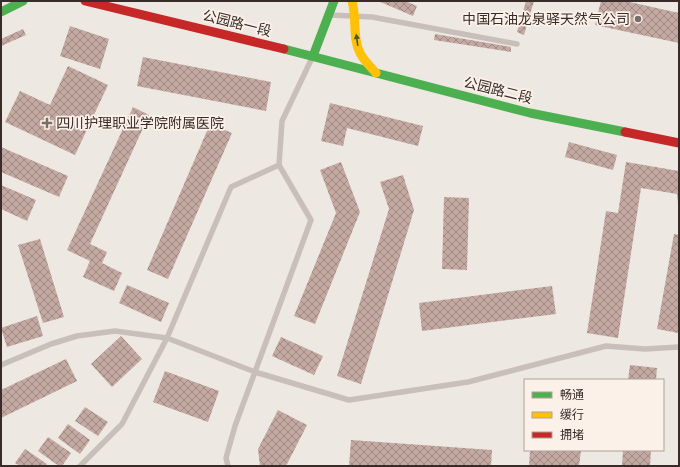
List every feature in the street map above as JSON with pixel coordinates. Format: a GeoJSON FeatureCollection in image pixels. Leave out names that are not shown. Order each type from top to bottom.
{"type":"FeatureCollection","features":[{"type":"Feature","properties":{"kind":"street"},"geometry":{"type":"LineString","coordinates":[[1,12],[23,1]]}},
{"type":"Feature","properties":{"kind":"street","name":"公园路一段"},"geometry":{"type":"LineString","coordinates":[[85,1],[313,56]]}},
{"type":"Feature","properties":{"kind":"street"},"geometry":{"type":"LineString","coordinates":[[313,56],[334,1]]}},
{"type":"Feature","properties":{"kind":"street"},"geometry":{"type":"LineString","coordinates":[[352,1],[357,42],[360,52],[376,72]]}},
{"type":"Feature","properties":{"kind":"street","name":"公园路二段"},"geometry":{"type":"LineString","coordinates":[[313,56],[530,113],[679,143]]}},
{"type":"Feature","properties":{"kind":"lane"},"geometry":{"type":"LineString","coordinates":[[328,15],[372,17],[517,44]]}},
{"type":"Feature","properties":{"kind":"lane"},"geometry":{"type":"LineString","coordinates":[[228,466],[226,458],[235,426],[311,220],[279,165],[282,121],[313,56]]}},
{"type":"Feature","properties":{"kind":"lane"},"geometry":{"type":"LineString","coordinates":[[80,466],[122,424],[167,338],[231,187],[279,165]]}},
{"type":"Feature","properties":{"kind":"lane"},"geometry":{"type":"LineString","coordinates":[[1,365],[51,344],[77,336],[115,331],[167,338],[255,372],[349,400],[468,382],[606,346],[645,350],[679,347]]}},
{"type":"Feature","properties":{"kind":"building"},"geometry":{"type":"Polygon","coordinates":[[[378,1],[405,1],[417,6],[413,16],[378,1]]]}},
{"type":"Feature","properties":{"kind":"building"},"geometry":{"type":"Polygon","coordinates":[[[526,1],[534,1],[524,35],[517,32],[526,1]]]}},
{"type":"Feature","properties":{"kind":"building","name":"中国石油龙泉驿天然气公司"},"geometry":{"type":"Polygon","coordinates":[[[601,1],[625,1],[679,13],[679,43],[595,25],[601,1]]]}},
{"type":"Feature","properties":{"kind":"building"},"geometry":{"type":"Polygon","coordinates":[[[70,26],[109,39],[100,69],[60,56],[70,26]]]}},
{"type":"Feature","properties":{"kind":"building"},"geometry":{"type":"Polygon","coordinates":[[[23,29],[26,35],[1,46],[1,39],[23,29]]]}},
{"type":"Feature","properties":{"kind":"building"},"geometry":{"type":"Polygon","coordinates":[[[435,34],[511,47],[511,52],[434,40],[435,34]]]}},
{"type":"Feature","properties":{"kind":"building"},"geometry":{"type":"Polygon","coordinates":[[[143,57],[271,82],[266,111],[137,86],[143,57]]]}},
{"type":"Feature","properties":{"kind":"building"},"geometry":{"type":"Polygon","coordinates":[[[68,66],[108,85],[75,155],[5,122],[20,91],[50,105],[68,66]]]}},
{"type":"Feature","properties":{"kind":"building"},"geometry":{"type":"Polygon","coordinates":[[[330,103],[423,126],[418,146],[347,128],[343,146],[321,141],[330,103]]]}},
{"type":"Feature","properties":{"kind":"building"},"geometry":{"type":"Polygon","coordinates":[[[133,107],[149,115],[90,244],[107,252],[102,263],[122,273],[114,291],[83,277],[90,261],[67,250],[133,107]]]}},
{"type":"Feature","properties":{"kind":"building"},"geometry":{"type":"Polygon","coordinates":[[[210,124],[232,133],[168,279],[147,270],[210,124]]]}},
{"type":"Feature","properties":{"kind":"building"},"geometry":{"type":"Polygon","coordinates":[[[569,142],[617,155],[613,170],[565,157],[569,142]]]}},
{"type":"Feature","properties":{"kind":"building"},"geometry":{"type":"Polygon","coordinates":[[[1,147],[68,176],[59,197],[1,172],[1,147]]]}},
{"type":"Feature","properties":{"kind":"building"},"geometry":{"type":"Polygon","coordinates":[[[341,162],[360,212],[315,324],[294,316],[336,213],[320,170],[341,162]]]}},
{"type":"Feature","properties":{"kind":"building"},"geometry":{"type":"Polygon","coordinates":[[[626,162],[679,171],[679,203],[677,194],[641,188],[618,338],[587,333],[606,211],[618,213],[626,162]]]}},
{"type":"Feature","properties":{"kind":"building"},"geometry":{"type":"Polygon","coordinates":[[[403,175],[414,210],[361,384],[337,376],[389,209],[380,182],[403,175]]]}},
{"type":"Feature","properties":{"kind":"building"},"geometry":{"type":"Polygon","coordinates":[[[1,185],[36,200],[27,221],[1,209],[1,185]]]}},
{"type":"Feature","properties":{"kind":"building"},"geometry":{"type":"Polygon","coordinates":[[[444,197],[469,198],[467,270],[442,269],[444,197]]]}},
{"type":"Feature","properties":{"kind":"building"},"geometry":{"type":"Polygon","coordinates":[[[674,234],[679,235],[678,333],[657,329],[674,234]]]}},
{"type":"Feature","properties":{"kind":"building"},"geometry":{"type":"Polygon","coordinates":[[[40,239],[64,317],[43,323],[18,245],[40,239]]]}},
{"type":"Feature","properties":{"kind":"building"},"geometry":{"type":"Polygon","coordinates":[[[127,285],[169,303],[161,322],[119,303],[127,285]]]}},
{"type":"Feature","properties":{"kind":"building"},"geometry":{"type":"Polygon","coordinates":[[[552,286],[556,314],[422,331],[419,303],[552,286]]]}},
{"type":"Feature","properties":{"kind":"building"},"geometry":{"type":"Polygon","coordinates":[[[37,316],[43,336],[7,347],[1,328],[37,316]]]}},
{"type":"Feature","properties":{"kind":"building"},"geometry":{"type":"Polygon","coordinates":[[[121,336],[142,359],[112,387],[91,364],[121,336]]]}},
{"type":"Feature","properties":{"kind":"building"},"geometry":{"type":"Polygon","coordinates":[[[281,337],[323,356],[314,375],[272,356],[281,337]]]}},
{"type":"Feature","properties":{"kind":"building"},"geometry":{"type":"Polygon","coordinates":[[[66,359],[77,381],[1,418],[1,390],[66,359]]]}},
{"type":"Feature","properties":{"kind":"building"},"geometry":{"type":"Polygon","coordinates":[[[630,365],[657,368],[656,379],[628,379],[630,365]]]}},
{"type":"Feature","properties":{"kind":"building"},"geometry":{"type":"Polygon","coordinates":[[[165,371],[219,391],[208,422],[153,402],[165,371]]]}},
{"type":"Feature","properties":{"kind":"building"},"geometry":{"type":"Polygon","coordinates":[[[85,407],[108,422],[98,436],[75,421],[85,407]]]}},
{"type":"Feature","properties":{"kind":"building"},"geometry":{"type":"Polygon","coordinates":[[[278,410],[307,425],[286,466],[260,466],[258,449],[278,410]]]}},
{"type":"Feature","properties":{"kind":"building"},"geometry":{"type":"Polygon","coordinates":[[[68,424],[90,440],[80,454],[58,438],[68,424]]]}},
{"type":"Feature","properties":{"kind":"building"},"geometry":{"type":"Polygon","coordinates":[[[48,437],[71,453],[62,466],[59,466],[38,451],[48,437]]]}},
{"type":"Feature","properties":{"kind":"building"},"geometry":{"type":"Polygon","coordinates":[[[351,440],[492,450],[491,466],[349,466],[351,440]]]}},
{"type":"Feature","properties":{"kind":"building"},"geometry":{"type":"Polygon","coordinates":[[[25,449],[47,464],[46,466],[20,466],[15,463],[25,449]]]}},
{"type":"Feature","properties":{"kind":"building"},"geometry":{"type":"Polygon","coordinates":[[[530,451],[581,451],[579,466],[529,466],[530,451]]]}},
{"type":"Feature","properties":{"kind":"building"},"geometry":{"type":"Polygon","coordinates":[[[623,451],[651,451],[650,466],[622,466],[623,451]]]}},
{"type":"Feature","properties":{"kind":"traffic: fast"},"geometry":{"type":"LineString","coordinates":[[1,12],[23,1]]}},
{"type":"Feature","properties":{"kind":"traffic: fast"},"geometry":{"type":"LineString","coordinates":[[313,56],[334,1]]}},
{"type":"Feature","properties":{"kind":"traffic: fast"},"geometry":{"type":"LineString","coordinates":[[284,49],[530,113],[625,132]]}},
{"type":"Feature","properties":{"kind":"traffic: slow"},"geometry":{"type":"LineString","coordinates":[[352,1],[356,41],[363,59],[376,73]]}},
{"type":"Feature","properties":{"kind":"traffic: jam"},"geometry":{"type":"LineString","coordinates":[[85,1],[284,49]]}},
{"type":"Feature","properties":{"kind":"traffic: jam"},"geometry":{"type":"LineString","coordinates":[[625,132],[679,143]]}},
{"type":"Feature","properties":{"kind":"place","name":"中国石油龙泉驿天然气公司"},"geometry":{"type":"Point","coordinates":[638,19]}},
{"type":"Feature","properties":{"kind":"place","name":"四川护理职业学院附属医院"},"geometry":{"type":"Point","coordinates":[47,123]}}]}
